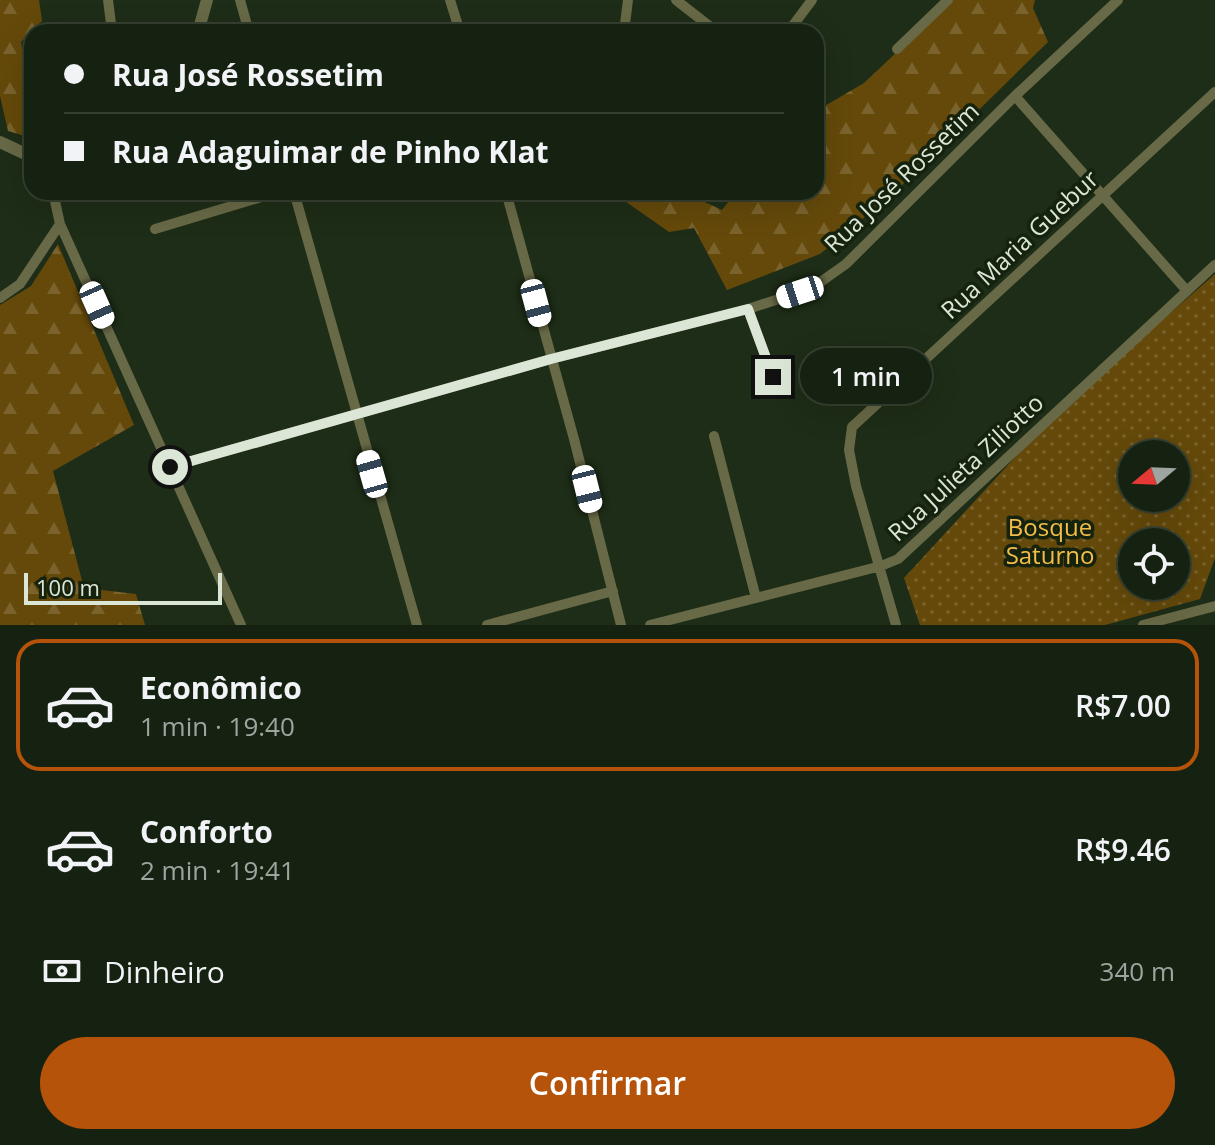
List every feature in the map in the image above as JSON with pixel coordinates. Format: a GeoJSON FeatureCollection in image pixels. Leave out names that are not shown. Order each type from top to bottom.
{"type":"FeatureCollection","features":[{"type":"Feature","properties":{"kind":"street"},"geometry":{"type":"LineString","coordinates":[[108,0],[111,24]]}},
{"type":"Feature","properties":{"kind":"street"},"geometry":{"type":"LineString","coordinates":[[200,24],[207,0]]}},
{"type":"Feature","properties":{"kind":"street"},"geometry":{"type":"LineString","coordinates":[[240,0],[247,24]]}},
{"type":"Feature","properties":{"kind":"street"},"geometry":{"type":"LineString","coordinates":[[450,0],[458,24]]}},
{"type":"Feature","properties":{"kind":"street"},"geometry":{"type":"LineString","coordinates":[[625,24],[628,0]]}},
{"type":"Feature","properties":{"kind":"street"},"geometry":{"type":"LineString","coordinates":[[676,0],[707,24]]}},
{"type":"Feature","properties":{"kind":"street"},"geometry":{"type":"LineString","coordinates":[[794,24],[812,0]]}},
{"type":"Feature","properties":{"kind":"street"},"geometry":{"type":"LineString","coordinates":[[897,49],[948,0]]}},
{"type":"Feature","properties":{"kind":"street","name":"Rua José Rossetim"},"geometry":{"type":"LineString","coordinates":[[170,467],[551,359],[748,309],[800,292],[846,264],[1015,96],[1118,0]]}},
{"type":"Feature","properties":{"kind":"street","name":"Rua Maria Guebur"},"geometry":{"type":"LineString","coordinates":[[881,566],[856,486],[849,450],[852,427],[1215,92]]}},
{"type":"Feature","properties":{"kind":"street"},"geometry":{"type":"LineString","coordinates":[[1015,96],[1187,291]]}},
{"type":"Feature","properties":{"kind":"street"},"geometry":{"type":"LineString","coordinates":[[0,142],[24,153]]}},
{"type":"Feature","properties":{"kind":"street"},"geometry":{"type":"LineString","coordinates":[[55,200],[60,224],[241,625]]}},
{"type":"Feature","properties":{"kind":"street"},"geometry":{"type":"LineString","coordinates":[[155,229],[251,200]]}},
{"type":"Feature","properties":{"kind":"street"},"geometry":{"type":"LineString","coordinates":[[296,200],[417,625]]}},
{"type":"Feature","properties":{"kind":"street"},"geometry":{"type":"LineString","coordinates":[[508,200],[621,625]]}},
{"type":"Feature","properties":{"kind":"street"},"geometry":{"type":"LineString","coordinates":[[0,298],[20,284],[60,224]]}},
{"type":"Feature","properties":{"kind":"street","name":"Rua Julieta Ziliotto"},"geometry":{"type":"LineString","coordinates":[[650,625],[898,559],[1215,265]]}},
{"type":"Feature","properties":{"kind":"street"},"geometry":{"type":"LineString","coordinates":[[748,309],[773,377]]}},
{"type":"Feature","properties":{"kind":"street"},"geometry":{"type":"LineString","coordinates":[[714,436],[756,598]]}},
{"type":"Feature","properties":{"kind":"street"},"geometry":{"type":"LineString","coordinates":[[881,566],[896,625]]}},
{"type":"Feature","properties":{"kind":"street"},"geometry":{"type":"LineString","coordinates":[[487,625],[613,591]]}},
{"type":"Feature","properties":{"kind":"street"},"geometry":{"type":"LineString","coordinates":[[1143,625],[1215,606]]}},
{"type":"Feature","properties":{"kind":"green space"},"geometry":{"type":"Polygon","coordinates":[[[0,0],[39,0],[42,21],[39,24],[24,24],[24,39],[21,42],[24,136],[8,131],[0,96],[0,0]]]}},
{"type":"Feature","properties":{"kind":"green space"},"geometry":{"type":"Polygon","coordinates":[[[952,0],[1035,0],[1033,8],[1048,42],[896,191],[820,254],[727,290],[694,228],[669,232],[623,200],[700,200],[722,210],[730,200],[824,200],[824,106],[864,83],[952,0]]]}},
{"type":"Feature","properties":{"kind":"green space"},"geometry":{"type":"Polygon","coordinates":[[[58,244],[134,425],[53,471],[84,588],[136,594],[145,625],[0,625],[0,305],[31,286],[58,244]]]}},
{"type":"Feature","properties":{"kind":"green space","name":"Bosque Saturno"},"geometry":{"type":"Polygon","coordinates":[[[1215,274],[1215,558],[1200,599],[1105,625],[920,625],[904,578],[1052,417],[1215,274]]]}},
{"type":"Feature","properties":{"kind":"route"},"geometry":{"type":"LineString","coordinates":[[170,467],[551,359],[748,309],[773,377]]}}]}
